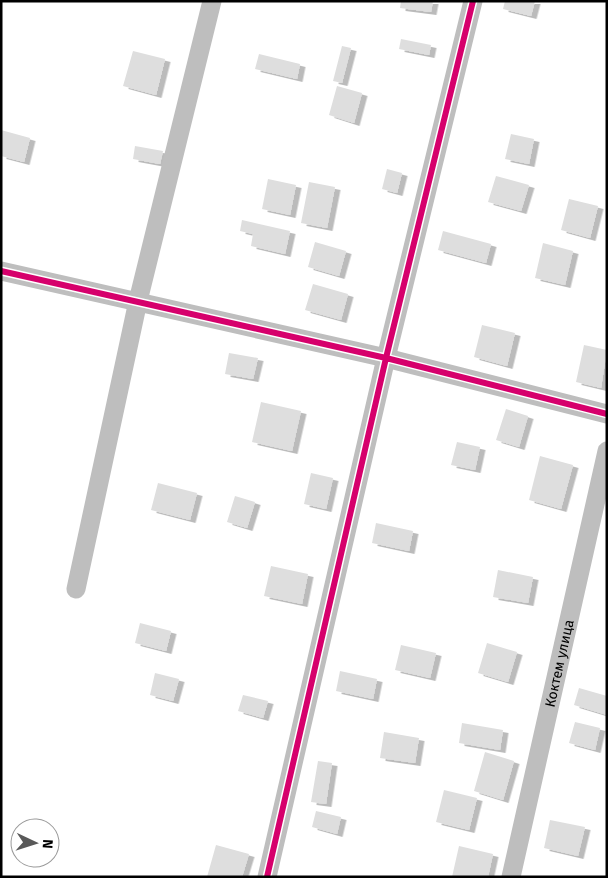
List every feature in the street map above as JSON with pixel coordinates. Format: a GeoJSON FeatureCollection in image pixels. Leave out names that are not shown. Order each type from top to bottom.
{"type":"FeatureCollection","features":[{"type":"Feature","properties":{"kind":"street"},"geometry":{"type":"LineString","coordinates":[[76,589],[138,301],[212,1]]}},
{"type":"Feature","properties":{"kind":"street"},"geometry":{"type":"LineString","coordinates":[[267,877],[386,358],[472,1]]}},
{"type":"Feature","properties":{"kind":"street"},"geometry":{"type":"LineString","coordinates":[[1,271],[386,358],[607,414]]}},
{"type":"Feature","properties":{"kind":"street","name":"Коктем улица"},"geometry":{"type":"LineString","coordinates":[[511,877],[607,451]]}},
{"type":"Feature","properties":{"kind":"building"},"geometry":{"type":"Polygon","coordinates":[[[401,1],[433,1],[431,12],[400,8],[401,1]]]}},
{"type":"Feature","properties":{"kind":"building"},"geometry":{"type":"Polygon","coordinates":[[[505,1],[535,1],[531,16],[503,9],[505,1]]]}},
{"type":"Feature","properties":{"kind":"building"},"geometry":{"type":"Polygon","coordinates":[[[401,39],[431,45],[429,55],[399,49],[401,39]]]}},
{"type":"Feature","properties":{"kind":"building"},"geometry":{"type":"Polygon","coordinates":[[[342,46],[351,48],[342,83],[333,81],[342,46]]]}},
{"type":"Feature","properties":{"kind":"building"},"geometry":{"type":"Polygon","coordinates":[[[133,51],[165,59],[156,95],[123,86],[133,51]]]}},
{"type":"Feature","properties":{"kind":"building"},"geometry":{"type":"Polygon","coordinates":[[[259,54],[300,64],[297,79],[255,69],[259,54]]]}},
{"type":"Feature","properties":{"kind":"building"},"geometry":{"type":"Polygon","coordinates":[[[337,86],[362,93],[354,123],[329,115],[337,86]]]}},
{"type":"Feature","properties":{"kind":"building"},"geometry":{"type":"Polygon","coordinates":[[[1,130],[30,138],[24,162],[1,156],[1,130]]]}},
{"type":"Feature","properties":{"kind":"building"},"geometry":{"type":"Polygon","coordinates":[[[511,134],[534,139],[529,164],[505,159],[511,134]]]}},
{"type":"Feature","properties":{"kind":"building"},"geometry":{"type":"Polygon","coordinates":[[[135,146],[163,151],[160,164],[133,159],[135,146]]]}},
{"type":"Feature","properties":{"kind":"building"},"geometry":{"type":"Polygon","coordinates":[[[387,169],[402,173],[397,193],[382,189],[387,169]]]}},
{"type":"Feature","properties":{"kind":"building"},"geometry":{"type":"Polygon","coordinates":[[[496,176],[529,185],[521,211],[488,202],[496,176]]]}},
{"type":"Feature","properties":{"kind":"building"},"geometry":{"type":"Polygon","coordinates":[[[268,179],[296,185],[290,215],[262,209],[268,179]]]}},
{"type":"Feature","properties":{"kind":"building"},"geometry":{"type":"Polygon","coordinates":[[[309,182],[335,187],[327,228],[301,223],[309,182]]]}},
{"type":"Feature","properties":{"kind":"building"},"geometry":{"type":"Polygon","coordinates":[[[569,199],[598,206],[590,238],[561,230],[569,199]]]}},
{"type":"Feature","properties":{"kind":"building"},"geometry":{"type":"Polygon","coordinates":[[[242,220],[290,231],[285,254],[251,246],[253,234],[240,231],[242,220]]]}},
{"type":"Feature","properties":{"kind":"building"},"geometry":{"type":"Polygon","coordinates":[[[443,231],[491,244],[486,263],[438,250],[443,231]]]}},
{"type":"Feature","properties":{"kind":"building"},"geometry":{"type":"Polygon","coordinates":[[[315,242],[346,251],[339,276],[308,267],[315,242]]]}},
{"type":"Feature","properties":{"kind":"building"},"geometry":{"type":"Polygon","coordinates":[[[543,243],[573,251],[565,285],[535,278],[543,243]]]}},
{"type":"Feature","properties":{"kind":"building"},"geometry":{"type":"Polygon","coordinates":[[[313,284],[348,294],[341,320],[305,310],[313,284]]]}},
{"type":"Feature","properties":{"kind":"building"},"geometry":{"type":"Polygon","coordinates":[[[482,325],[515,333],[507,366],[474,357],[482,325]]]}},
{"type":"Feature","properties":{"kind":"building"},"geometry":{"type":"Polygon","coordinates":[[[584,345],[607,350],[601,388],[576,382],[584,345]]]}},
{"type":"Feature","properties":{"kind":"building"},"geometry":{"type":"Polygon","coordinates":[[[229,353],[258,358],[253,379],[225,374],[229,353]]]}},
{"type":"Feature","properties":{"kind":"building"},"geometry":{"type":"Polygon","coordinates":[[[261,402],[301,411],[292,451],[252,442],[261,402]]]}},
{"type":"Feature","properties":{"kind":"building"},"geometry":{"type":"Polygon","coordinates":[[[506,409],[528,416],[519,447],[496,440],[506,409]]]}},
{"type":"Feature","properties":{"kind":"building"},"geometry":{"type":"Polygon","coordinates":[[[457,442],[480,447],[475,470],[451,465],[457,442]]]}},
{"type":"Feature","properties":{"kind":"building"},"geometry":{"type":"Polygon","coordinates":[[[540,456],[573,465],[561,509],[529,500],[540,456]]]}},
{"type":"Feature","properties":{"kind":"building"},"geometry":{"type":"Polygon","coordinates":[[[311,473],[333,478],[326,509],[304,504],[311,473]]]}},
{"type":"Feature","properties":{"kind":"building"},"geometry":{"type":"Polygon","coordinates":[[[158,483],[197,493],[190,520],[151,510],[158,483]]]}},
{"type":"Feature","properties":{"kind":"building"},"geometry":{"type":"Polygon","coordinates":[[[235,496],[255,502],[247,528],[227,522],[235,496]]]}},
{"type":"Feature","properties":{"kind":"building"},"geometry":{"type":"Polygon","coordinates":[[[376,523],[413,531],[409,551],[372,543],[376,523]]]}},
{"type":"Feature","properties":{"kind":"building"},"geometry":{"type":"Polygon","coordinates":[[[271,566],[308,574],[302,604],[264,596],[271,566]]]}},
{"type":"Feature","properties":{"kind":"building"},"geometry":{"type":"Polygon","coordinates":[[[498,570],[533,577],[528,603],[493,597],[498,570]]]}},
{"type":"Feature","properties":{"kind":"building"},"geometry":{"type":"Polygon","coordinates":[[[140,623],[171,631],[166,651],[135,643],[140,623]]]}},
{"type":"Feature","properties":{"kind":"building"},"geometry":{"type":"Polygon","coordinates":[[[487,643],[517,652],[508,682],[478,673],[487,643]]]}},
{"type":"Feature","properties":{"kind":"building"},"geometry":{"type":"Polygon","coordinates":[[[401,645],[436,653],[430,678],[395,670],[401,645]]]}},
{"type":"Feature","properties":{"kind":"building"},"geometry":{"type":"Polygon","coordinates":[[[340,671],[377,679],[373,699],[336,691],[340,671]]]}},
{"type":"Feature","properties":{"kind":"building"},"geometry":{"type":"Polygon","coordinates":[[[155,673],[179,679],[173,701],[150,695],[155,673]]]}},
{"type":"Feature","properties":{"kind":"building"},"geometry":{"type":"Polygon","coordinates":[[[579,688],[607,696],[607,715],[574,705],[579,688]]]}},
{"type":"Feature","properties":{"kind":"building"},"geometry":{"type":"Polygon","coordinates":[[[243,695],[268,701],[263,718],[238,711],[243,695]]]}},
{"type":"Feature","properties":{"kind":"building"},"geometry":{"type":"Polygon","coordinates":[[[575,722],[600,728],[595,750],[569,743],[575,722]]]}},
{"type":"Feature","properties":{"kind":"building"},"geometry":{"type":"Polygon","coordinates":[[[462,723],[503,730],[500,750],[459,743],[462,723]]]}},
{"type":"Feature","properties":{"kind":"building"},"geometry":{"type":"Polygon","coordinates":[[[384,732],[419,738],[415,763],[380,758],[384,732]]]}},
{"type":"Feature","properties":{"kind":"building"},"geometry":{"type":"Polygon","coordinates":[[[485,752],[514,761],[503,800],[474,791],[485,752]]]}},
{"type":"Feature","properties":{"kind":"building"},"geometry":{"type":"Polygon","coordinates":[[[318,761],[332,763],[326,804],[311,802],[318,761]]]}},
{"type":"Feature","properties":{"kind":"building"},"geometry":{"type":"Polygon","coordinates":[[[444,790],[477,798],[469,830],[436,822],[444,790]]]}},
{"type":"Feature","properties":{"kind":"building"},"geometry":{"type":"Polygon","coordinates":[[[316,811],[341,817],[337,834],[312,827],[316,811]]]}},
{"type":"Feature","properties":{"kind":"building"},"geometry":{"type":"Polygon","coordinates":[[[550,820],[585,827],[578,856],[544,848],[550,820]]]}},
{"type":"Feature","properties":{"kind":"building"},"geometry":{"type":"Polygon","coordinates":[[[216,845],[249,854],[242,877],[207,877],[216,845]]]}},
{"type":"Feature","properties":{"kind":"building"},"geometry":{"type":"Polygon","coordinates":[[[459,846],[493,854],[488,877],[452,877],[459,846]]]}},
{"type":"Feature","properties":{"kind":"cycle path"},"geometry":{"type":"LineString","coordinates":[[267,877],[386,358],[473,1]]}},
{"type":"Feature","properties":{"kind":"cycle path"},"geometry":{"type":"LineString","coordinates":[[1,271],[386,358],[607,414]]}}]}
